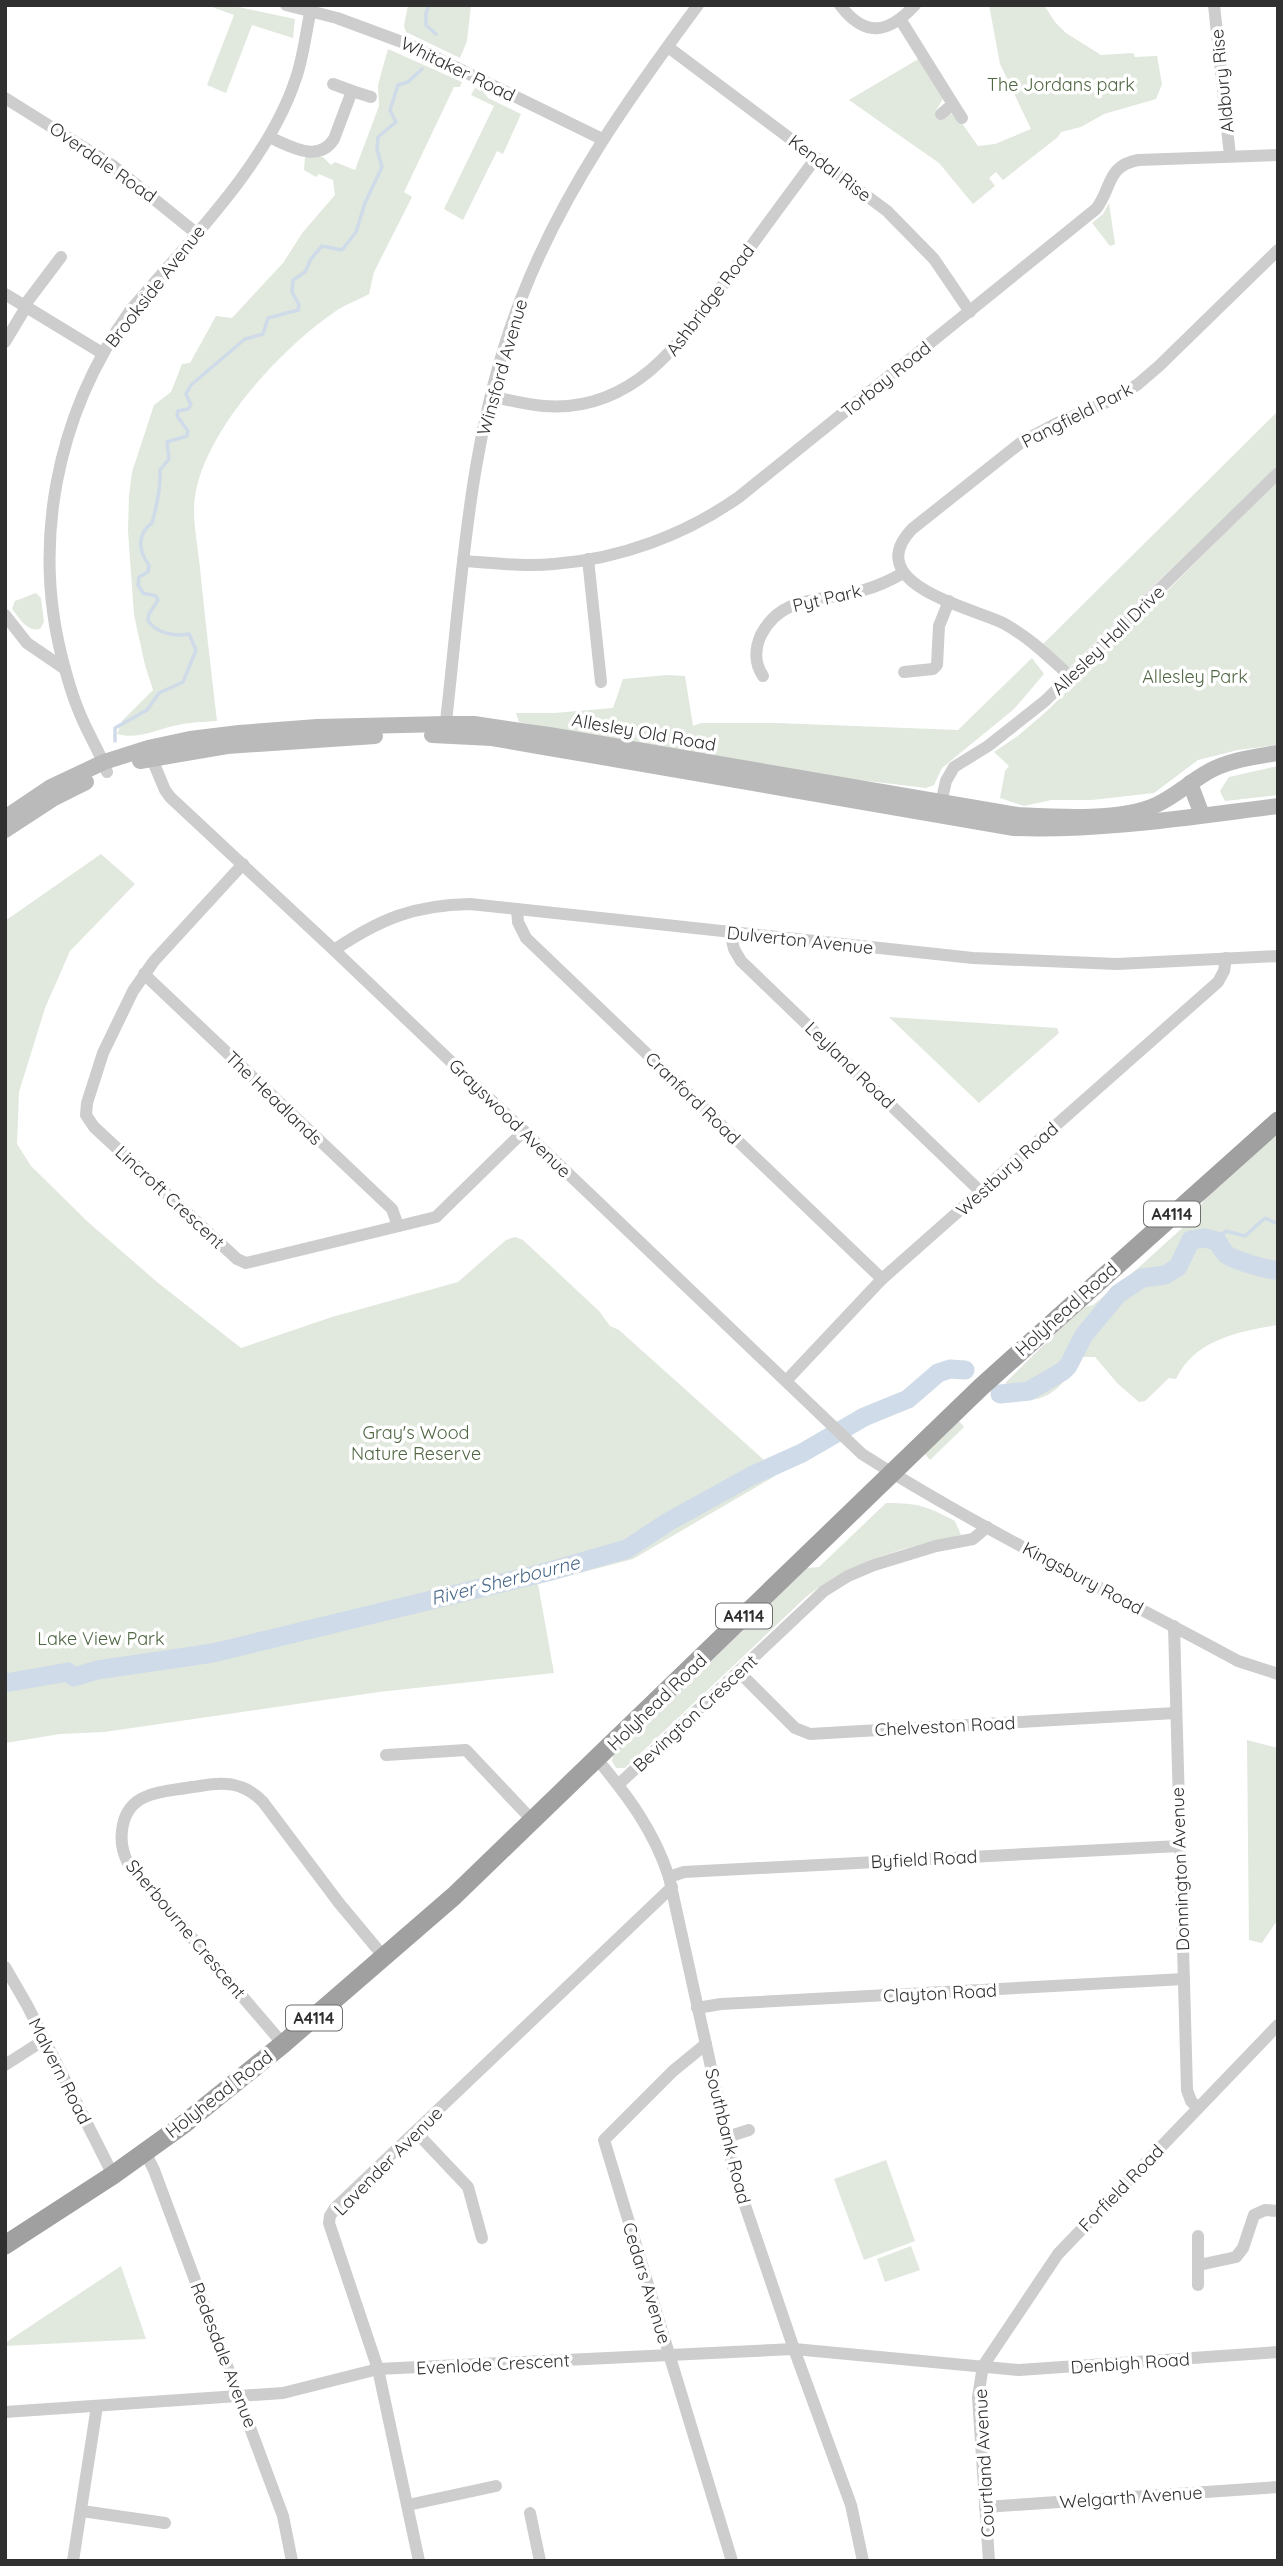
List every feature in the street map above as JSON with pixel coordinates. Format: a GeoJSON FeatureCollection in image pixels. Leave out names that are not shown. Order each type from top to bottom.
{"type":"FeatureCollection","features":[{"type":"Feature","properties":{"kind":"highway","name":"Holyhead Road"},"geometry":{"type":"LineString","coordinates":[[5,2245],[113,2175],[184,2124],[384,1958],[454,1896],[996,1372],[1278,1121]]}},
{"type":"Feature","properties":{"kind":"main road","name":"Allesley Old Road"},"geometry":{"type":"LineString","coordinates":[[5,818],[51,787],[190,739],[331,727],[445,729],[474,724],[513,729],[1014,828],[1087,828],[1278,806]]}},
{"type":"Feature","properties":{"kind":"main road","name":"Allesley Old Road"},"geometry":{"type":"LineString","coordinates":[[708,769],[1018,815],[1082,816],[1146,809],[1169,798],[1208,771],[1241,759],[1278,753]]}},
{"type":"Feature","properties":{"kind":"main road","name":"Allesley Old Road"},"geometry":{"type":"LineString","coordinates":[[5,830],[106,767]]}},
{"type":"Feature","properties":{"kind":"main road"},"geometry":{"type":"LineString","coordinates":[[1190,783],[1202,816]]}},
{"type":"Feature","properties":{"kind":"street","name":"Whitaker Road"},"geometry":{"type":"LineString","coordinates":[[286,5],[311,8],[418,49],[602,139]]}},
{"type":"Feature","properties":{"kind":"street","name":"Winsford Avenue"},"geometry":{"type":"LineString","coordinates":[[445,729],[472,489],[491,396],[510,330],[537,261],[563,206],[602,139],[698,5]]}},
{"type":"Feature","properties":{"kind":"street"},"geometry":{"type":"LineString","coordinates":[[840,5],[855,23],[869,29],[884,27],[900,19],[915,5]]}},
{"type":"Feature","properties":{"kind":"street","name":"Aldbury Rise"},"geometry":{"type":"LineString","coordinates":[[1214,5],[1230,156]]}},
{"type":"Feature","properties":{"kind":"street","name":"Brookside Avenue"},"geometry":{"type":"LineString","coordinates":[[106,767],[80,715],[65,669],[52,610],[49,565],[57,474],[76,408],[102,353],[130,311],[244,176],[269,137],[296,78],[311,8]]}},
{"type":"Feature","properties":{"kind":"street"},"geometry":{"type":"LineString","coordinates":[[900,19],[962,118]]}},
{"type":"Feature","properties":{"kind":"street","name":"Kendal Rise"},"geometry":{"type":"LineString","coordinates":[[668,47],[899,222],[934,259],[970,312]]}},
{"type":"Feature","properties":{"kind":"street"},"geometry":{"type":"LineString","coordinates":[[333,84],[371,97]]}},
{"type":"Feature","properties":{"kind":"street"},"geometry":{"type":"LineString","coordinates":[[269,137],[312,153],[324,149],[334,139],[352,91]]}},
{"type":"Feature","properties":{"kind":"street","name":"Overdale Road"},"geometry":{"type":"LineString","coordinates":[[5,98],[112,165],[196,233]]}},
{"type":"Feature","properties":{"kind":"street"},"geometry":{"type":"LineString","coordinates":[[941,114],[953,104]]}},
{"type":"Feature","properties":{"kind":"street","name":"Torbay Road"},"geometry":{"type":"LineString","coordinates":[[463,561],[528,565],[588,559],[624,552],[663,538],[723,508],[970,312],[1096,209],[1113,175],[1126,163],[1138,160],[1278,155]]}},
{"type":"Feature","properties":{"kind":"street","name":"Ashbridge Road"},"geometry":{"type":"LineString","coordinates":[[491,396],[544,406],[565,405],[596,399],[639,380],[666,358],[686,336],[816,158]]}},
{"type":"Feature","properties":{"kind":"street","name":"Pangfield Park"},"geometry":{"type":"LineString","coordinates":[[903,573],[899,550],[902,541],[912,529],[1023,442],[1061,421],[1119,397],[1138,384],[1278,250]]}},
{"type":"Feature","properties":{"kind":"street"},"geometry":{"type":"LineString","coordinates":[[5,342],[25,306],[61,257]]}},
{"type":"Feature","properties":{"kind":"street"},"geometry":{"type":"LineString","coordinates":[[5,294],[102,353]]}},
{"type":"Feature","properties":{"kind":"street","name":"Allesley Hall Drive"},"geometry":{"type":"LineString","coordinates":[[942,803],[946,781],[954,767],[1012,728],[1070,676],[1278,473]]}},
{"type":"Feature","properties":{"kind":"street"},"geometry":{"type":"LineString","coordinates":[[588,559],[601,682]]}},
{"type":"Feature","properties":{"kind":"street"},"geometry":{"type":"LineString","coordinates":[[903,573],[917,587],[1002,623],[1020,634],[1070,676]]}},
{"type":"Feature","properties":{"kind":"street","name":"Pyt Park"},"geometry":{"type":"LineString","coordinates":[[763,676],[758,667],[756,644],[765,627],[779,612],[800,602],[863,591],[903,573]]}},
{"type":"Feature","properties":{"kind":"street"},"geometry":{"type":"LineString","coordinates":[[904,672],[933,669],[937,665],[939,626],[949,601]]}},
{"type":"Feature","properties":{"kind":"street"},"geometry":{"type":"LineString","coordinates":[[5,615],[27,643],[65,669]]}},
{"type":"Feature","properties":{"kind":"street","name":"Grayswood Avenue"},"geometry":{"type":"LineString","coordinates":[[150,753],[170,797],[862,1454],[891,1473]]}},
{"type":"Feature","properties":{"kind":"street","name":"Lincroft Crescent"},"geometry":{"type":"LineString","coordinates":[[243,864],[144,974],[113,1027],[90,1092],[86,1115],[94,1127],[246,1264],[436,1217],[524,1131]]}},
{"type":"Feature","properties":{"kind":"street","name":"Dulverton Avenue"},"geometry":{"type":"LineString","coordinates":[[334,950],[380,922],[422,908],[470,904],[920,953],[1034,961],[1118,964],[1278,956]]}},
{"type":"Feature","properties":{"kind":"street","name":"Cranford Road"},"geometry":{"type":"LineString","coordinates":[[517,909],[518,922],[526,938],[883,1279]]}},
{"type":"Feature","properties":{"kind":"street","name":"Leyland Road"},"geometry":{"type":"LineString","coordinates":[[730,932],[734,949],[741,961],[981,1192]]}},
{"type":"Feature","properties":{"kind":"street","name":"Westbury Road"},"geometry":{"type":"LineString","coordinates":[[786,1381],[883,1279],[1218,982],[1224,971],[1226,958]]}},
{"type":"Feature","properties":{"kind":"street","name":"The Headlands"},"geometry":{"type":"LineString","coordinates":[[144,974],[392,1209],[398,1226]]}},
{"type":"Feature","properties":{"kind":"street","name":"Kingsbury Road"},"geometry":{"type":"LineString","coordinates":[[891,1473],[1242,1663],[1278,1674]]}},
{"type":"Feature","properties":{"kind":"street","name":"Bevington Crescent"},"geometry":{"type":"LineString","coordinates":[[619,1784],[824,1591],[848,1576],[897,1557],[973,1539],[987,1527]]}},
{"type":"Feature","properties":{"kind":"street","name":"Donnington Avenue"},"geometry":{"type":"LineString","coordinates":[[1174,1626],[1187,2090],[1191,2101],[1198,2108]]}},
{"type":"Feature","properties":{"kind":"street","name":"Chelveston Road"},"geometry":{"type":"LineString","coordinates":[[739,1672],[795,1728],[810,1734],[1175,1713]]}},
{"type":"Feature","properties":{"kind":"street"},"geometry":{"type":"LineString","coordinates":[[386,1755],[466,1750],[533,1820]]}},
{"type":"Feature","properties":{"kind":"street","name":"Southbank Road"},"geometry":{"type":"LineString","coordinates":[[597,1759],[619,1784],[651,1832],[670,1882],[735,2176],[851,2505],[863,2561]]}},
{"type":"Feature","properties":{"kind":"street","name":"Sherbourne Crescent"},"geometry":{"type":"LineString","coordinates":[[284,2043],[128,1863],[121,1847],[121,1834],[125,1819],[141,1799],[157,1793],[212,1784],[232,1784],[249,1790],[264,1802],[339,1903],[384,1958]]}},
{"type":"Feature","properties":{"kind":"street","name":"Byfield Road"},"geometry":{"type":"LineString","coordinates":[[670,1882],[684,1872],[1179,1846]]}},
{"type":"Feature","properties":{"kind":"street","name":"Lavender Avenue"},"geometry":{"type":"LineString","coordinates":[[419,2561],[379,2370],[329,2223],[330,2216],[335,2208],[670,1882]]}},
{"type":"Feature","properties":{"kind":"street","name":"Malvern Road"},"geometry":{"type":"LineString","coordinates":[[5,1967],[113,2175]]}},
{"type":"Feature","properties":{"kind":"street","name":"Clayton Road"},"geometry":{"type":"LineString","coordinates":[[697,2008],[732,2003],[1184,1979]]}},
{"type":"Feature","properties":{"kind":"street","name":"Forfield Road"},"geometry":{"type":"LineString","coordinates":[[983,2366],[1058,2254],[1278,2025]]}},
{"type":"Feature","properties":{"kind":"street"},"geometry":{"type":"LineString","coordinates":[[5,2066],[44,2040]]}},
{"type":"Feature","properties":{"kind":"street","name":"Cedars Avenue"},"geometry":{"type":"LineString","coordinates":[[706,2044],[673,2071],[604,2140],[732,2561]]}},
{"type":"Feature","properties":{"kind":"street"},"geometry":{"type":"LineString","coordinates":[[727,2137],[749,2130]]}},
{"type":"Feature","properties":{"kind":"street"},"geometry":{"type":"LineString","coordinates":[[416,2132],[468,2187],[482,2238]]}},
{"type":"Feature","properties":{"kind":"street","name":"Redesdale Avenue"},"geometry":{"type":"LineString","coordinates":[[145,2151],[283,2516],[292,2561]]}},
{"type":"Feature","properties":{"kind":"street"},"geometry":{"type":"LineString","coordinates":[[1199,2265],[1236,2257],[1243,2248],[1254,2215],[1265,2210],[1278,2211]]}},
{"type":"Feature","properties":{"kind":"street"},"geometry":{"type":"LineString","coordinates":[[1198,2236],[1198,2285]]}},
{"type":"Feature","properties":{"kind":"street","name":"Evenlode Crescent"},"geometry":{"type":"LineString","coordinates":[[5,2412],[284,2393],[379,2370],[794,2349],[983,2366]]}},
{"type":"Feature","properties":{"kind":"street","name":"Denbigh Road"},"geometry":{"type":"LineString","coordinates":[[983,2366],[1019,2370],[1278,2352]]}},
{"type":"Feature","properties":{"kind":"street","name":"Courtland Avenue"},"geometry":{"type":"LineString","coordinates":[[983,2366],[978,2397],[989,2561]]}},
{"type":"Feature","properties":{"kind":"street"},"geometry":{"type":"LineString","coordinates":[[73,2561],[97,2406]]}},
{"type":"Feature","properties":{"kind":"street"},"geometry":{"type":"LineString","coordinates":[[408,2505],[496,2486]]}},
{"type":"Feature","properties":{"kind":"street","name":"Welgarth Avenue"},"geometry":{"type":"LineString","coordinates":[[985,2507],[1278,2487]]}},
{"type":"Feature","properties":{"kind":"street"},"geometry":{"type":"LineString","coordinates":[[82,2511],[165,2523]]}},
{"type":"Feature","properties":{"kind":"street"},"geometry":{"type":"LineString","coordinates":[[530,2513],[540,2561]]}},
{"type":"Feature","properties":{"kind":"green space"},"geometry":{"type":"Polygon","coordinates":[[[206,5],[229,5],[295,19],[293,38],[252,25],[226,93],[207,85],[234,15],[206,5]]]}},
{"type":"Feature","properties":{"kind":"green space"},"geometry":{"type":"Polygon","coordinates":[[[408,5],[471,5],[467,41],[460,58],[406,32],[404,26],[408,5]]]}},
{"type":"Feature","properties":{"kind":"green space","name":"The Jordans park"},"geometry":{"type":"Polygon","coordinates":[[[989,5],[1044,5],[1066,33],[1101,55],[1133,53],[1135,57],[1157,56],[1162,84],[1156,99],[1104,114],[1081,127],[1061,132],[1003,180],[996,172],[989,178],[995,186],[973,204],[939,163],[849,100],[920,58],[943,99],[936,110],[942,118],[950,114],[956,115],[978,146],[995,144],[1031,129],[1000,64],[989,5]]]}},
{"type":"Feature","properties":{"kind":"green space"},"geometry":{"type":"Polygon","coordinates":[[[388,49],[462,82],[460,87],[454,87],[404,192],[412,197],[374,272],[369,294],[344,306],[314,327],[267,371],[225,425],[198,482],[194,516],[217,721],[183,724],[140,735],[117,734],[122,721],[153,690],[134,615],[128,531],[132,472],[154,405],[171,392],[182,364],[190,363],[216,316],[232,318],[283,263],[303,232],[335,195],[333,180],[319,174],[316,177],[304,170],[305,157],[323,157],[331,165],[335,162],[355,170],[379,106],[378,85],[388,49]]]}},
{"type":"Feature","properties":{"kind":"green space"},"geometry":{"type":"Polygon","coordinates":[[[475,88],[483,91],[488,98],[521,114],[503,154],[497,151],[463,220],[444,209],[494,106],[471,95],[475,88]]]}},
{"type":"Feature","properties":{"kind":"green space"},"geometry":{"type":"Polygon","coordinates":[[[1109,203],[1115,244],[1110,246],[1092,223],[1103,214],[1109,203]]]}},
{"type":"Feature","properties":{"kind":"green space"},"geometry":{"type":"Polygon","coordinates":[[[1278,411],[1278,465],[1069,668],[1043,644],[1278,411]]]}},
{"type":"Feature","properties":{"kind":"green space","name":"Allesley Park"},"geometry":{"type":"Polygon","coordinates":[[[1278,480],[1278,745],[1238,750],[1198,760],[1154,793],[1092,800],[1051,800],[1024,806],[1000,798],[1005,771],[1009,766],[994,752],[1048,710],[1278,480]]]}},
{"type":"Feature","properties":{"kind":"green space"},"geometry":{"type":"Polygon","coordinates":[[[36,593],[41,598],[44,622],[40,629],[24,624],[12,609],[15,601],[36,593]]]}},
{"type":"Feature","properties":{"kind":"green space"},"geometry":{"type":"Polygon","coordinates":[[[1032,658],[1044,674],[1014,709],[942,768],[934,785],[926,788],[785,771],[519,722],[516,713],[613,708],[623,679],[667,675],[685,676],[693,726],[701,723],[777,723],[958,730],[1032,658]]]}},
{"type":"Feature","properties":{"kind":"green space"},"geometry":{"type":"Polygon","coordinates":[[[1278,766],[1278,795],[1225,801],[1220,791],[1229,777],[1278,766]]]}},
{"type":"Feature","properties":{"kind":"green space"},"geometry":{"type":"Polygon","coordinates":[[[101,854],[135,884],[70,951],[45,1008],[19,1092],[17,1144],[31,1166],[88,1222],[157,1282],[241,1348],[332,1317],[458,1282],[506,1240],[515,1237],[523,1240],[599,1311],[610,1326],[619,1330],[765,1461],[775,1476],[633,1559],[538,1584],[554,1673],[379,1692],[104,1732],[60,1734],[5,1743],[5,921],[101,854]]]}},
{"type":"Feature","properties":{"kind":"green space"},"geometry":{"type":"Polygon","coordinates":[[[889,1017],[1057,1028],[1059,1033],[979,1103],[889,1017]]]}},
{"type":"Feature","properties":{"kind":"green space"},"geometry":{"type":"Polygon","coordinates":[[[1278,1132],[1278,1325],[1233,1334],[1206,1346],[1184,1366],[1176,1379],[1169,1378],[1145,1401],[1139,1402],[1118,1384],[1095,1357],[1083,1357],[1058,1387],[1042,1398],[1002,1399],[1006,1382],[1081,1308],[1093,1305],[1137,1269],[1191,1220],[1212,1189],[1278,1132]]]}},
{"type":"Feature","properties":{"kind":"green space"},"geometry":{"type":"Polygon","coordinates":[[[959,1421],[964,1427],[930,1460],[925,1454],[959,1421]]]}},
{"type":"Feature","properties":{"kind":"green space"},"geometry":{"type":"Polygon","coordinates":[[[886,1503],[922,1506],[937,1512],[955,1521],[961,1535],[879,1557],[824,1584],[806,1597],[625,1768],[616,1768],[612,1761],[613,1755],[807,1568],[819,1567],[886,1503]]]}},
{"type":"Feature","properties":{"kind":"green space"},"geometry":{"type":"Polygon","coordinates":[[[1247,1740],[1278,1748],[1278,1919],[1262,1943],[1249,1940],[1247,1740]]]}},
{"type":"Feature","properties":{"kind":"green space"},"geometry":{"type":"Polygon","coordinates":[[[886,2160],[915,2241],[864,2260],[834,2179],[886,2160]]]}},
{"type":"Feature","properties":{"kind":"green space"},"geometry":{"type":"Polygon","coordinates":[[[911,2246],[920,2270],[885,2282],[877,2259],[911,2246]]]}},
{"type":"Feature","properties":{"kind":"green space"},"geometry":{"type":"Polygon","coordinates":[[[121,2266],[146,2339],[5,2346],[5,2343],[121,2266]]]}},
{"type":"Feature","properties":{"kind":"waterway"},"geometry":{"type":"LineString","coordinates":[[429,5],[426,25],[436,34]]}},
{"type":"Feature","properties":{"kind":"waterway"},"geometry":{"type":"LineString","coordinates":[[115,741],[115,728],[147,710],[159,693],[183,682],[196,650],[189,634],[166,633],[156,629],[148,621],[149,614],[158,600],[156,596],[143,593],[138,585],[139,577],[148,572],[149,565],[141,543],[154,516],[160,470],[169,459],[167,442],[187,436],[188,431],[177,416],[178,411],[188,409],[191,405],[186,394],[191,385],[245,339],[263,334],[268,318],[298,310],[299,305],[292,292],[293,280],[305,272],[322,246],[342,250],[356,232],[365,203],[382,167],[377,149],[378,137],[396,122],[390,110],[398,85],[408,82],[422,69]]}},
{"type":"Feature","properties":{"kind":"waterway"},"geometry":{"type":"LineString","coordinates":[[1217,1241],[1226,1231],[1245,1236],[1265,1218],[1278,1224]]}},
{"type":"Feature","properties":{"kind":"waterway","name":"River Sherbourne"},"geometry":{"type":"LineString","coordinates":[[1000,1394],[1029,1391],[1063,1371],[1084,1335],[1118,1294],[1142,1278],[1165,1275],[1178,1267],[1191,1240],[1205,1238],[1217,1241],[1231,1257],[1278,1270]]}},
{"type":"Feature","properties":{"kind":"waterway","name":"River Sherbourne"},"geometry":{"type":"LineString","coordinates":[[5,1683],[68,1672],[74,1677],[97,1670],[213,1653],[547,1572],[627,1549],[668,1522],[751,1476],[802,1453],[864,1417],[908,1399],[938,1373],[950,1369],[965,1370]]}},
{"type":"Feature","properties":{"kind":"park label","name":"Gray's Wood Nature Reserve"},"geometry":{"type":"Point","coordinates":[416,1442]}},
{"type":"Feature","properties":{"kind":"park label","name":"Lake View Park"},"geometry":{"type":"Point","coordinates":[101,1638]}}]}
